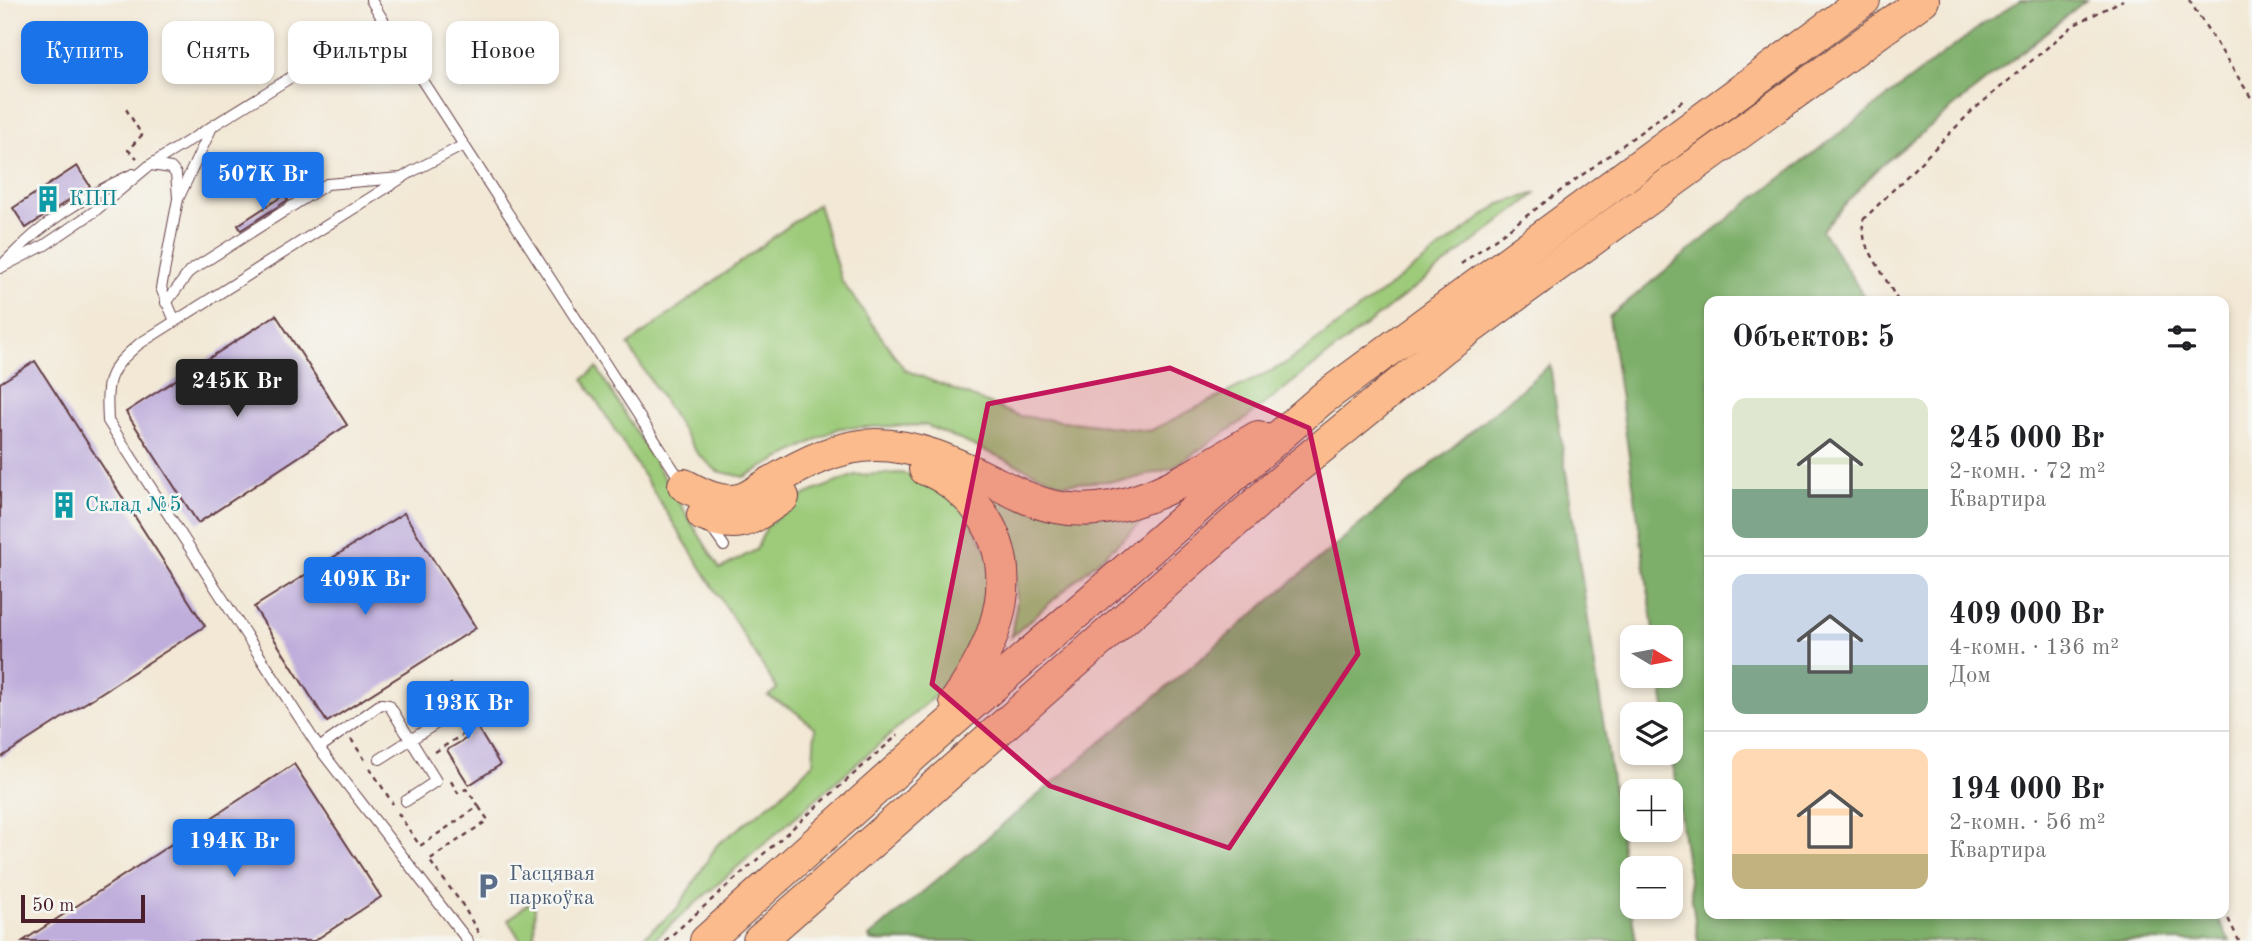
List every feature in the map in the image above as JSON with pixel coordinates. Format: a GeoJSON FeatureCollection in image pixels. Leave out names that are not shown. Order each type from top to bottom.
{"type":"FeatureCollection","features":[{"type":"Feature","properties":{"kind":"highway"},"geometry":{"type":"LineString","coordinates":[[706,941],[925,745],[1322,399],[1864,0]]}},
{"type":"Feature","properties":{"kind":"highway"},"geometry":{"type":"LineString","coordinates":[[759,941],[1296,468],[1443,348],[1923,0]]}},
{"type":"Feature","properties":{"kind":"highway"},"geometry":{"type":"LineString","coordinates":[[684,485],[711,499],[740,500],[822,456],[847,448],[876,445],[927,453],[1055,507],[1082,510],[1119,506],[1157,494],[1322,399]]}},
{"type":"Feature","properties":{"kind":"highway"},"geometry":{"type":"LineString","coordinates":[[703,515],[724,524],[745,523],[816,477],[879,461],[906,463],[937,473],[962,491],[980,512],[994,536],[1003,568],[1003,599],[996,632],[980,668],[925,745]]}},
{"type":"Feature","properties":{"kind":"lane"},"geometry":{"type":"LineString","coordinates":[[370,0],[724,546]]}},
{"type":"Feature","properties":{"kind":"lane"},"geometry":{"type":"LineString","coordinates":[[0,267],[39,228],[86,196],[148,166],[383,20]]}},
{"type":"Feature","properties":{"kind":"lane"},"geometry":{"type":"LineString","coordinates":[[175,321],[161,288],[178,199],[212,127]]}},
{"type":"Feature","properties":{"kind":"lane"},"geometry":{"type":"LineString","coordinates":[[464,145],[402,178],[139,344],[114,365],[107,392],[108,421],[319,748],[468,941]]}},
{"type":"Feature","properties":{"kind":"lane"},"geometry":{"type":"LineString","coordinates":[[0,267],[45,245],[96,211],[148,166],[171,167],[176,174],[178,199]]}},
{"type":"Feature","properties":{"kind":"lane"},"geometry":{"type":"LineString","coordinates":[[166,303],[190,271],[327,184],[402,178]]}},
{"type":"Feature","properties":{"kind":"lane"},"geometry":{"type":"LineString","coordinates":[[319,748],[381,704],[388,705],[436,781],[406,802]]}},
{"type":"Feature","properties":{"kind":"lane"},"geometry":{"type":"LineString","coordinates":[[380,759],[445,718]]}},
{"type":"Feature","properties":{"kind":"path"},"geometry":{"type":"LineString","coordinates":[[1895,296],[1865,243],[1862,221],[1971,111],[2074,25],[2123,0]]}},
{"type":"Feature","properties":{"kind":"path"},"geometry":{"type":"LineString","coordinates":[[2189,0],[2252,99]]}},
{"type":"Feature","properties":{"kind":"path"},"geometry":{"type":"LineString","coordinates":[[1460,265],[1691,95]]}},
{"type":"Feature","properties":{"kind":"path"},"geometry":{"type":"LineString","coordinates":[[126,109],[142,135],[128,150],[148,166]]}},
{"type":"Feature","properties":{"kind":"path"},"geometry":{"type":"LineString","coordinates":[[433,753],[439,763]]}},
{"type":"Feature","properties":{"kind":"path"},"geometry":{"type":"LineString","coordinates":[[446,773],[458,793],[466,789],[488,820],[429,860],[486,941]]}},
{"type":"Feature","properties":{"kind":"path"},"geometry":{"type":"LineString","coordinates":[[420,846],[479,806]]}},
{"type":"Feature","properties":{"kind":"path"},"geometry":{"type":"LineString","coordinates":[[2228,919],[2239,941]]}},
{"type":"Feature","properties":{"kind":"path"},"geometry":{"type":"LineString","coordinates":[[476,941],[482,936]]}},
{"type":"Feature","properties":{"kind":"highlighted area"},"geometry":{"type":"Polygon","coordinates":[[[1170,368],[1309,428],[1358,654],[1229,848],[1050,786],[932,684],[988,404],[1170,368]]]}},
{"type":"Feature","properties":{"kind":"green space"},"geometry":{"type":"Polygon","coordinates":[[[2021,0],[2086,0],[1876,170],[1822,230],[1864,296],[1704,296],[1704,919],[2218,919],[2230,941],[1698,941],[1683,837],[1683,779],[1675,779],[1673,765],[1683,765],[1683,702],[1664,702],[1662,688],[1684,688],[1684,625],[1653,625],[1609,317],[1740,209],[1982,25],[2021,0]]]}},
{"type":"Feature","properties":{"kind":"green space"},"geometry":{"type":"Polygon","coordinates":[[[1537,193],[1244,420],[1172,468],[1128,480],[1061,484],[926,425],[839,428],[744,477],[717,471],[697,453],[628,345],[818,204],[841,280],[905,370],[1019,416],[1150,431],[1285,364],[1500,204],[1537,193]]]}},
{"type":"Feature","properties":{"kind":"green space"},"geometry":{"type":"Polygon","coordinates":[[[1550,365],[1623,856],[1620,856],[1620,919],[1633,919],[1636,941],[871,941],[869,937],[1550,365]]]}},
{"type":"Feature","properties":{"kind":"green space"},"geometry":{"type":"Polygon","coordinates":[[[597,368],[720,569],[756,550],[767,526],[806,494],[855,475],[900,473],[932,478],[956,497],[994,562],[979,644],[951,682],[652,941],[639,941],[677,909],[717,845],[779,797],[813,763],[815,728],[792,709],[768,696],[777,689],[583,379],[597,368]]]}},
{"type":"Feature","properties":{"kind":"green space"},"geometry":{"type":"Polygon","coordinates":[[[956,474],[1156,510],[1011,637],[1017,601],[1014,562],[956,474]]]}},
{"type":"Feature","properties":{"kind":"green space"},"geometry":{"type":"Polygon","coordinates":[[[535,898],[534,941],[521,941],[508,920],[535,898]]]}},
{"type":"Feature","properties":{"kind":"building","name":"КПП"},"geometry":{"type":"Polygon","coordinates":[[[77,166],[90,186],[26,228],[13,208],[77,166]]]}},
{"type":"Feature","properties":{"kind":"building"},"geometry":{"type":"Polygon","coordinates":[[[284,195],[288,200],[241,230],[238,225],[284,195]]]}},
{"type":"Feature","properties":{"kind":"building"},"geometry":{"type":"Polygon","coordinates":[[[276,315],[347,425],[198,523],[126,412],[276,315]]]}},
{"type":"Feature","properties":{"kind":"building","name":"Склад №5"},"geometry":{"type":"Polygon","coordinates":[[[35,361],[205,626],[0,758],[0,383],[35,361]]]}},
{"type":"Feature","properties":{"kind":"building"},"geometry":{"type":"Polygon","coordinates":[[[404,513],[476,628],[327,722],[254,607],[404,513]]]}},
{"type":"Feature","properties":{"kind":"building"},"geometry":{"type":"Polygon","coordinates":[[[451,684],[500,765],[469,785],[447,750],[467,738],[438,692],[451,684]]]}},
{"type":"Feature","properties":{"kind":"building"},"geometry":{"type":"Polygon","coordinates":[[[294,764],[381,897],[314,941],[23,941],[294,764]]]}},
{"type":"Feature","properties":{"kind":"place","name":"КПП"},"geometry":{"type":"Point","coordinates":[48,199]}},
{"type":"Feature","properties":{"kind":"place","name":"Склад №5"},"geometry":{"type":"Point","coordinates":[64,505]}},
{"type":"Feature","properties":{"kind":"place","name":"Гасцявая паркоўка"},"geometry":{"type":"Point","coordinates":[488,886]}}]}
